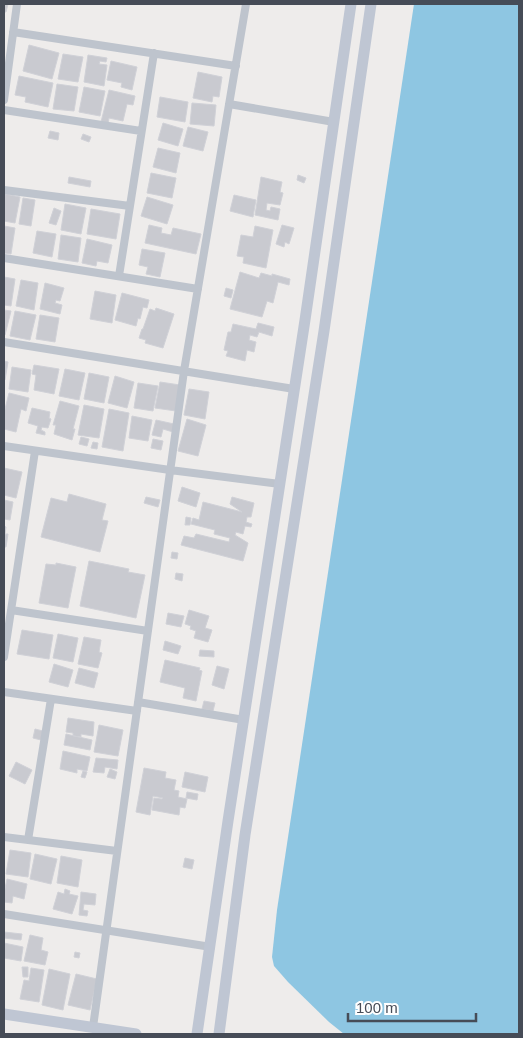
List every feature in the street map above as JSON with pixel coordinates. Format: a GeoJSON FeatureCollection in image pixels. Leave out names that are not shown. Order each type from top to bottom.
{"type":"FeatureCollection","features":[{"type":"Feature","properties":{"kind":"street"},"geometry":{"type":"LineString","coordinates":[[4,100],[17,4]]}},
{"type":"Feature","properties":{"kind":"street"},"geometry":{"type":"LineString","coordinates":[[93,1027],[184,371],[246,4]]}},
{"type":"Feature","properties":{"kind":"street"},"geometry":{"type":"LineString","coordinates":[[198,1034],[228,821],[351,4]]}},
{"type":"Feature","properties":{"kind":"street"},"geometry":{"type":"LineString","coordinates":[[220,1034],[245,835],[324,331],[371,4]]}},
{"type":"Feature","properties":{"kind":"street"},"geometry":{"type":"LineString","coordinates":[[13,32],[236,66]]}},
{"type":"Feature","properties":{"kind":"street"},"geometry":{"type":"LineString","coordinates":[[119,276],[154,53]]}},
{"type":"Feature","properties":{"kind":"street"},"geometry":{"type":"LineString","coordinates":[[230,104],[334,122]]}},
{"type":"Feature","properties":{"kind":"street"},"geometry":{"type":"LineString","coordinates":[[4,110],[142,131]]}},
{"type":"Feature","properties":{"kind":"street"},"geometry":{"type":"LineString","coordinates":[[4,190],[130,206]]}},
{"type":"Feature","properties":{"kind":"street"},"geometry":{"type":"LineString","coordinates":[[4,258],[198,289]]}},
{"type":"Feature","properties":{"kind":"street"},"geometry":{"type":"LineString","coordinates":[[4,342],[294,389]]}},
{"type":"Feature","properties":{"kind":"street"},"geometry":{"type":"LineString","coordinates":[[4,446],[280,484]]}},
{"type":"Feature","properties":{"kind":"street"},"geometry":{"type":"LineString","coordinates":[[4,657],[34,451]]}},
{"type":"Feature","properties":{"kind":"street"},"geometry":{"type":"LineString","coordinates":[[11,610],[148,631]]}},
{"type":"Feature","properties":{"kind":"street"},"geometry":{"type":"LineString","coordinates":[[4,692],[137,711]]}},
{"type":"Feature","properties":{"kind":"street"},"geometry":{"type":"LineString","coordinates":[[28,840],[52,699]]}},
{"type":"Feature","properties":{"kind":"street"},"geometry":{"type":"LineString","coordinates":[[138,702],[244,720]]}},
{"type":"Feature","properties":{"kind":"street"},"geometry":{"type":"LineString","coordinates":[[4,837],[118,851]]}},
{"type":"Feature","properties":{"kind":"street"},"geometry":{"type":"LineString","coordinates":[[4,914],[211,947]]}},
{"type":"Feature","properties":{"kind":"street"},"geometry":{"type":"LineString","coordinates":[[4,1014],[136,1034]]}},
{"type":"Feature","properties":{"kind":"water"},"geometry":{"type":"Polygon","coordinates":[[[414,4],[519,4],[519,1034],[344,1034],[288,982],[274,966],[272,957],[277,910],[414,4]]]}},
{"type":"Feature","properties":{"kind":"building"},"geometry":{"type":"Polygon","coordinates":[[[4,4],[8,4],[6,12],[4,12],[4,4]]]}},
{"type":"Feature","properties":{"kind":"building"},"geometry":{"type":"Polygon","coordinates":[[[29,45],[59,53],[52,79],[23,71],[29,45]]]}},
{"type":"Feature","properties":{"kind":"building"},"geometry":{"type":"Polygon","coordinates":[[[63,54],[83,57],[78,82],[58,79],[63,54]]]}},
{"type":"Feature","properties":{"kind":"building"},"geometry":{"type":"Polygon","coordinates":[[[88,55],[107,58],[106,62],[100,61],[99,64],[107,65],[104,86],[84,82],[88,55]]]}},
{"type":"Feature","properties":{"kind":"building"},"geometry":{"type":"Polygon","coordinates":[[[111,61],[137,67],[132,90],[121,87],[122,83],[107,80],[111,61]]]}},
{"type":"Feature","properties":{"kind":"building"},"geometry":{"type":"Polygon","coordinates":[[[198,72],[222,77],[219,97],[213,96],[212,102],[193,98],[198,72]]]}},
{"type":"Feature","properties":{"kind":"building"},"geometry":{"type":"Polygon","coordinates":[[[19,76],[53,83],[48,107],[25,102],[26,97],[15,95],[19,76]]]}},
{"type":"Feature","properties":{"kind":"building"},"geometry":{"type":"Polygon","coordinates":[[[57,84],[78,87],[74,111],[53,109],[57,84]]]}},
{"type":"Feature","properties":{"kind":"building"},"geometry":{"type":"Polygon","coordinates":[[[84,87],[105,91],[100,116],[79,112],[84,87]]]}},
{"type":"Feature","properties":{"kind":"building"},"geometry":{"type":"Polygon","coordinates":[[[109,90],[135,96],[133,105],[127,104],[123,121],[109,118],[108,124],[101,122],[109,90]]]}},
{"type":"Feature","properties":{"kind":"building"},"geometry":{"type":"Polygon","coordinates":[[[160,97],[188,102],[185,122],[157,117],[160,97]]]}},
{"type":"Feature","properties":{"kind":"building"},"geometry":{"type":"Polygon","coordinates":[[[192,103],[216,105],[214,126],[190,124],[192,103]]]}},
{"type":"Feature","properties":{"kind":"building"},"geometry":{"type":"Polygon","coordinates":[[[163,123],[183,129],[178,146],[158,140],[163,123]]]}},
{"type":"Feature","properties":{"kind":"building"},"geometry":{"type":"Polygon","coordinates":[[[188,127],[208,132],[203,151],[183,146],[188,127]]]}},
{"type":"Feature","properties":{"kind":"building"},"geometry":{"type":"Polygon","coordinates":[[[50,131],[59,133],[58,140],[48,138],[50,131]]]}},
{"type":"Feature","properties":{"kind":"building"},"geometry":{"type":"Polygon","coordinates":[[[83,134],[91,137],[89,142],[81,139],[83,134]]]}},
{"type":"Feature","properties":{"kind":"building"},"geometry":{"type":"Polygon","coordinates":[[[158,148],[180,153],[176,173],[153,167],[158,148]]]}},
{"type":"Feature","properties":{"kind":"building"},"geometry":{"type":"Polygon","coordinates":[[[151,173],[176,178],[172,198],[147,193],[151,173]]]}},
{"type":"Feature","properties":{"kind":"building"},"geometry":{"type":"Polygon","coordinates":[[[298,175],[306,178],[304,183],[297,180],[298,175]]]}},
{"type":"Feature","properties":{"kind":"building"},"geometry":{"type":"Polygon","coordinates":[[[69,177],[91,181],[90,187],[68,183],[69,177]]]}},
{"type":"Feature","properties":{"kind":"building"},"geometry":{"type":"Polygon","coordinates":[[[261,177],[282,182],[280,192],[283,193],[280,205],[267,203],[266,210],[270,211],[271,207],[280,209],[278,220],[255,215],[261,177]]]}},
{"type":"Feature","properties":{"kind":"building"},"geometry":{"type":"Polygon","coordinates":[[[5,194],[20,197],[15,223],[4,221],[5,194]]]}},
{"type":"Feature","properties":{"kind":"building"},"geometry":{"type":"Polygon","coordinates":[[[234,195],[256,200],[253,217],[230,211],[234,195]]]}},
{"type":"Feature","properties":{"kind":"building"},"geometry":{"type":"Polygon","coordinates":[[[147,197],[173,205],[167,224],[141,216],[147,197]]]}},
{"type":"Feature","properties":{"kind":"building"},"geometry":{"type":"Polygon","coordinates":[[[23,198],[35,200],[31,226],[19,224],[23,198]]]}},
{"type":"Feature","properties":{"kind":"building"},"geometry":{"type":"Polygon","coordinates":[[[65,204],[86,208],[81,234],[61,230],[65,204]]]}},
{"type":"Feature","properties":{"kind":"building"},"geometry":{"type":"Polygon","coordinates":[[[54,208],[61,211],[56,225],[49,223],[54,208]]]}},
{"type":"Feature","properties":{"kind":"building"},"geometry":{"type":"Polygon","coordinates":[[[91,209],[120,214],[116,239],[87,234],[91,209]]]}},
{"type":"Feature","properties":{"kind":"building"},"geometry":{"type":"Polygon","coordinates":[[[149,225],[162,228],[161,233],[171,235],[173,228],[201,234],[196,254],[145,243],[149,225]]]}},
{"type":"Feature","properties":{"kind":"building"},"geometry":{"type":"Polygon","coordinates":[[[282,225],[294,228],[289,244],[285,242],[284,247],[276,244],[282,225]]]}},
{"type":"Feature","properties":{"kind":"building"},"geometry":{"type":"Polygon","coordinates":[[[4,226],[15,228],[11,254],[4,253],[4,226]]]}},
{"type":"Feature","properties":{"kind":"building"},"geometry":{"type":"Polygon","coordinates":[[[255,226],[273,230],[266,268],[243,263],[244,257],[237,256],[241,235],[253,237],[255,226]]]}},
{"type":"Feature","properties":{"kind":"building"},"geometry":{"type":"Polygon","coordinates":[[[37,231],[56,234],[52,257],[33,253],[37,231]]]}},
{"type":"Feature","properties":{"kind":"building"},"geometry":{"type":"Polygon","coordinates":[[[61,235],[81,238],[78,262],[58,259],[61,235]]]}},
{"type":"Feature","properties":{"kind":"building"},"geometry":{"type":"Polygon","coordinates":[[[87,239],[112,245],[108,263],[97,261],[96,266],[82,263],[87,239]]]}},
{"type":"Feature","properties":{"kind":"building"},"geometry":{"type":"Polygon","coordinates":[[[142,249],[165,253],[160,277],[146,274],[148,267],[139,265],[142,249]]]}},
{"type":"Feature","properties":{"kind":"building"},"geometry":{"type":"Polygon","coordinates":[[[240,272],[259,278],[261,273],[272,276],[272,274],[290,279],[289,285],[278,282],[273,303],[267,301],[262,317],[230,309],[240,272]]]}},
{"type":"Feature","properties":{"kind":"building"},"geometry":{"type":"Polygon","coordinates":[[[4,277],[15,279],[11,306],[4,305],[4,277]]]}},
{"type":"Feature","properties":{"kind":"building"},"geometry":{"type":"Polygon","coordinates":[[[21,280],[38,283],[34,310],[16,306],[21,280]]]}},
{"type":"Feature","properties":{"kind":"building"},"geometry":{"type":"Polygon","coordinates":[[[45,283],[64,288],[60,301],[56,300],[55,303],[62,305],[60,314],[40,309],[45,283]]]}},
{"type":"Feature","properties":{"kind":"building"},"geometry":{"type":"Polygon","coordinates":[[[226,288],[233,290],[231,298],[224,296],[226,288]]]}},
{"type":"Feature","properties":{"kind":"building"},"geometry":{"type":"Polygon","coordinates":[[[95,291],[116,295],[112,323],[90,319],[95,291]]]}},
{"type":"Feature","properties":{"kind":"building"},"geometry":{"type":"Polygon","coordinates":[[[122,293],[149,300],[147,308],[143,307],[136,326],[115,320],[122,293]]]}},
{"type":"Feature","properties":{"kind":"building"},"geometry":{"type":"Polygon","coordinates":[[[156,308],[174,314],[163,348],[145,343],[146,340],[139,338],[150,309],[155,311],[156,308]]]}},
{"type":"Feature","properties":{"kind":"building"},"geometry":{"type":"Polygon","coordinates":[[[4,310],[11,311],[5,335],[4,334],[4,310]]]}},
{"type":"Feature","properties":{"kind":"building"},"geometry":{"type":"Polygon","coordinates":[[[15,311],[36,315],[30,340],[10,336],[15,311]]]}},
{"type":"Feature","properties":{"kind":"building"},"geometry":{"type":"Polygon","coordinates":[[[40,315],[59,318],[55,342],[36,339],[40,315]]]}},
{"type":"Feature","properties":{"kind":"building"},"geometry":{"type":"Polygon","coordinates":[[[258,323],[274,327],[272,336],[259,332],[257,337],[250,335],[249,340],[256,342],[254,352],[247,350],[245,361],[226,356],[228,351],[224,350],[228,332],[231,332],[233,324],[256,329],[258,323]]]}},
{"type":"Feature","properties":{"kind":"building"},"geometry":{"type":"Polygon","coordinates":[[[4,361],[8,362],[5,380],[4,380],[4,361]]]}},
{"type":"Feature","properties":{"kind":"building"},"geometry":{"type":"Polygon","coordinates":[[[34,365],[59,369],[54,394],[34,390],[36,375],[32,374],[34,365]]]}},
{"type":"Feature","properties":{"kind":"building"},"geometry":{"type":"Polygon","coordinates":[[[12,367],[31,370],[28,392],[9,389],[12,367]]]}},
{"type":"Feature","properties":{"kind":"building"},"geometry":{"type":"Polygon","coordinates":[[[65,369],[85,373],[79,400],[59,396],[65,369]]]}},
{"type":"Feature","properties":{"kind":"building"},"geometry":{"type":"Polygon","coordinates":[[[89,373],[109,377],[104,403],[84,399],[89,373]]]}},
{"type":"Feature","properties":{"kind":"building"},"geometry":{"type":"Polygon","coordinates":[[[115,376],[134,382],[127,408],[108,403],[115,376]]]}},
{"type":"Feature","properties":{"kind":"building"},"geometry":{"type":"Polygon","coordinates":[[[160,382],[180,385],[176,411],[155,408],[160,382]]]}},
{"type":"Feature","properties":{"kind":"building"},"geometry":{"type":"Polygon","coordinates":[[[138,383],[158,386],[153,411],[134,408],[138,383]]]}},
{"type":"Feature","properties":{"kind":"building"},"geometry":{"type":"Polygon","coordinates":[[[189,389],[209,392],[205,419],[184,415],[189,389]]]}},
{"type":"Feature","properties":{"kind":"building"},"geometry":{"type":"Polygon","coordinates":[[[9,393],[29,398],[26,411],[21,409],[16,432],[4,429],[4,413],[9,393]]]}},
{"type":"Feature","properties":{"kind":"building"},"geometry":{"type":"Polygon","coordinates":[[[60,401],[79,406],[72,440],[54,434],[56,425],[53,425],[60,401]]]}},
{"type":"Feature","properties":{"kind":"building"},"geometry":{"type":"Polygon","coordinates":[[[84,405],[104,409],[99,438],[78,435],[84,405]]]}},
{"type":"Feature","properties":{"kind":"building"},"geometry":{"type":"Polygon","coordinates":[[[32,408],[50,412],[49,418],[51,419],[48,428],[42,427],[41,430],[45,432],[45,435],[36,433],[38,426],[28,423],[32,408]]]}},
{"type":"Feature","properties":{"kind":"building"},"geometry":{"type":"Polygon","coordinates":[[[109,409],[129,413],[123,451],[102,447],[109,409]]]}},
{"type":"Feature","properties":{"kind":"building"},"geometry":{"type":"Polygon","coordinates":[[[132,416],[152,420],[148,441],[129,438],[132,416]]]}},
{"type":"Feature","properties":{"kind":"building"},"geometry":{"type":"Polygon","coordinates":[[[187,419],[206,425],[198,456],[178,451],[187,419]]]}},
{"type":"Feature","properties":{"kind":"building"},"geometry":{"type":"Polygon","coordinates":[[[156,420],[174,424],[173,432],[163,429],[161,437],[152,435],[156,420]]]}},
{"type":"Feature","properties":{"kind":"building"},"geometry":{"type":"Polygon","coordinates":[[[81,437],[89,439],[87,446],[79,444],[81,437]]]}},
{"type":"Feature","properties":{"kind":"building"},"geometry":{"type":"Polygon","coordinates":[[[153,439],[163,441],[161,450],[151,448],[153,439]]]}},
{"type":"Feature","properties":{"kind":"building"},"geometry":{"type":"Polygon","coordinates":[[[93,442],[98,443],[97,449],[91,448],[93,442]]]}},
{"type":"Feature","properties":{"kind":"building"},"geometry":{"type":"Polygon","coordinates":[[[4,468],[22,472],[16,498],[4,495],[4,468]]]}},
{"type":"Feature","properties":{"kind":"building"},"geometry":{"type":"Polygon","coordinates":[[[182,487],[200,493],[196,507],[178,501],[182,487]]]}},
{"type":"Feature","properties":{"kind":"building"},"geometry":{"type":"Polygon","coordinates":[[[69,494],[106,504],[102,520],[108,521],[100,552],[41,537],[51,498],[67,502],[69,494]]]}},
{"type":"Feature","properties":{"kind":"building"},"geometry":{"type":"Polygon","coordinates":[[[146,497],[160,500],[158,507],[144,503],[146,497]]]}},
{"type":"Feature","properties":{"kind":"building"},"geometry":{"type":"Polygon","coordinates":[[[232,497],[254,503],[251,517],[247,517],[246,522],[252,524],[251,527],[245,526],[243,534],[236,532],[235,535],[248,543],[243,561],[181,545],[184,536],[194,538],[196,534],[229,542],[230,538],[214,534],[215,530],[191,524],[193,518],[199,520],[203,502],[242,512],[230,504],[232,497]]]}},
{"type":"Feature","properties":{"kind":"building"},"geometry":{"type":"Polygon","coordinates":[[[4,500],[13,502],[10,520],[4,519],[4,500]]]}},
{"type":"Feature","properties":{"kind":"building"},"geometry":{"type":"Polygon","coordinates":[[[186,517],[191,518],[190,525],[185,525],[186,517]]]}},
{"type":"Feature","properties":{"kind":"building"},"geometry":{"type":"Polygon","coordinates":[[[4,526],[6,527],[5,534],[8,534],[6,547],[4,547],[4,526]]]}},
{"type":"Feature","properties":{"kind":"building"},"geometry":{"type":"Polygon","coordinates":[[[172,552],[178,553],[177,559],[171,558],[172,552]]]}},
{"type":"Feature","properties":{"kind":"building"},"geometry":{"type":"Polygon","coordinates":[[[89,561],[129,569],[128,572],[145,575],[136,618],[80,606],[89,561]]]}},
{"type":"Feature","properties":{"kind":"building"},"geometry":{"type":"Polygon","coordinates":[[[56,563],[76,567],[68,608],[39,603],[46,564],[56,565],[56,563]]]}},
{"type":"Feature","properties":{"kind":"building"},"geometry":{"type":"Polygon","coordinates":[[[176,573],[183,574],[182,581],[175,579],[176,573]]]}},
{"type":"Feature","properties":{"kind":"building"},"geometry":{"type":"Polygon","coordinates":[[[189,610],[209,616],[205,628],[212,630],[208,642],[194,638],[196,631],[190,629],[191,626],[185,624],[189,610]]]}},
{"type":"Feature","properties":{"kind":"building"},"geometry":{"type":"Polygon","coordinates":[[[168,613],[184,616],[181,627],[166,624],[168,613]]]}},
{"type":"Feature","properties":{"kind":"building"},"geometry":{"type":"Polygon","coordinates":[[[22,630],[53,635],[49,659],[17,654],[22,630]]]}},
{"type":"Feature","properties":{"kind":"building"},"geometry":{"type":"Polygon","coordinates":[[[58,634],[78,638],[73,662],[53,658],[58,634]]]}},
{"type":"Feature","properties":{"kind":"building"},"geometry":{"type":"Polygon","coordinates":[[[84,637],[101,640],[99,652],[102,653],[98,668],[78,664],[84,637]]]}},
{"type":"Feature","properties":{"kind":"building"},"geometry":{"type":"Polygon","coordinates":[[[165,641],[181,646],[178,654],[163,650],[165,641]]]}},
{"type":"Feature","properties":{"kind":"building"},"geometry":{"type":"Polygon","coordinates":[[[200,650],[214,651],[214,657],[199,656],[200,650]]]}},
{"type":"Feature","properties":{"kind":"building"},"geometry":{"type":"Polygon","coordinates":[[[165,660],[200,668],[199,670],[202,671],[196,701],[183,698],[185,688],[160,682],[165,660]]]}},
{"type":"Feature","properties":{"kind":"building"},"geometry":{"type":"Polygon","coordinates":[[[54,664],[73,670],[68,687],[49,682],[54,664]]]}},
{"type":"Feature","properties":{"kind":"building"},"geometry":{"type":"Polygon","coordinates":[[[217,666],[229,669],[224,689],[212,685],[217,666]]]}},
{"type":"Feature","properties":{"kind":"building"},"geometry":{"type":"Polygon","coordinates":[[[79,668],[98,673],[94,688],[75,683],[79,668]]]}},
{"type":"Feature","properties":{"kind":"building"},"geometry":{"type":"Polygon","coordinates":[[[204,701],[215,703],[213,711],[202,709],[204,701]]]}},
{"type":"Feature","properties":{"kind":"building"},"geometry":{"type":"Polygon","coordinates":[[[68,718],[94,722],[93,736],[81,734],[81,737],[73,736],[73,733],[66,732],[68,718]]]}},
{"type":"Feature","properties":{"kind":"building"},"geometry":{"type":"Polygon","coordinates":[[[99,725],[123,730],[118,756],[94,752],[99,725]]]}},
{"type":"Feature","properties":{"kind":"building"},"geometry":{"type":"Polygon","coordinates":[[[35,729],[43,731],[41,740],[33,738],[35,729]]]}},
{"type":"Feature","properties":{"kind":"building"},"geometry":{"type":"Polygon","coordinates":[[[66,734],[92,740],[90,750],[64,745],[66,734]]]}},
{"type":"Feature","properties":{"kind":"building"},"geometry":{"type":"Polygon","coordinates":[[[63,751],[90,757],[87,771],[77,769],[77,773],[60,769],[63,751]]]}},
{"type":"Feature","properties":{"kind":"building"},"geometry":{"type":"Polygon","coordinates":[[[96,758],[118,760],[117,769],[105,767],[104,773],[93,772],[96,758]]]}},
{"type":"Feature","properties":{"kind":"building"},"geometry":{"type":"Polygon","coordinates":[[[16,762],[32,770],[25,784],[9,776],[16,762]]]}},
{"type":"Feature","properties":{"kind":"building"},"geometry":{"type":"Polygon","coordinates":[[[144,768],[166,772],[165,778],[176,780],[174,790],[179,791],[178,797],[187,799],[185,808],[180,807],[179,815],[152,810],[154,798],[163,798],[153,796],[150,815],[136,812],[144,768]]]}},
{"type":"Feature","properties":{"kind":"building"},"geometry":{"type":"Polygon","coordinates":[[[110,769],[117,772],[115,779],[107,777],[110,769]]]}},
{"type":"Feature","properties":{"kind":"building"},"geometry":{"type":"Polygon","coordinates":[[[83,771],[87,772],[85,778],[81,777],[83,771]]]}},
{"type":"Feature","properties":{"kind":"building"},"geometry":{"type":"Polygon","coordinates":[[[185,772],[208,777],[205,792],[182,787],[185,772]]]}},
{"type":"Feature","properties":{"kind":"building"},"geometry":{"type":"Polygon","coordinates":[[[187,792],[198,794],[197,800],[186,798],[187,792]]]}},
{"type":"Feature","properties":{"kind":"building"},"geometry":{"type":"Polygon","coordinates":[[[10,850],[31,853],[28,877],[6,874],[10,850]]]}},
{"type":"Feature","properties":{"kind":"building"},"geometry":{"type":"Polygon","coordinates":[[[35,854],[57,859],[51,884],[30,879],[35,854]]]}},
{"type":"Feature","properties":{"kind":"building"},"geometry":{"type":"Polygon","coordinates":[[[61,856],[82,860],[78,887],[57,883],[61,856]]]}},
{"type":"Feature","properties":{"kind":"building"},"geometry":{"type":"Polygon","coordinates":[[[185,858],[194,860],[192,869],[183,867],[185,858]]]}},
{"type":"Feature","properties":{"kind":"building"},"geometry":{"type":"Polygon","coordinates":[[[7,879],[27,884],[24,899],[13,896],[12,903],[4,902],[7,879]]]}},
{"type":"Feature","properties":{"kind":"building"},"geometry":{"type":"Polygon","coordinates":[[[65,889],[70,891],[69,894],[78,896],[72,914],[53,909],[58,892],[64,894],[65,889]]]}},
{"type":"Feature","properties":{"kind":"building"},"geometry":{"type":"Polygon","coordinates":[[[81,892],[96,894],[95,905],[84,904],[83,910],[88,911],[87,916],[79,915],[81,892]]]}},
{"type":"Feature","properties":{"kind":"building"},"geometry":{"type":"Polygon","coordinates":[[[4,932],[22,934],[21,940],[4,938],[4,932]]]}},
{"type":"Feature","properties":{"kind":"building"},"geometry":{"type":"Polygon","coordinates":[[[30,935],[43,938],[41,950],[48,952],[45,965],[24,961],[30,935]]]}},
{"type":"Feature","properties":{"kind":"building"},"geometry":{"type":"Polygon","coordinates":[[[4,943],[23,947],[21,961],[4,958],[4,943]]]}},
{"type":"Feature","properties":{"kind":"building"},"geometry":{"type":"Polygon","coordinates":[[[75,952],[80,953],[79,958],[74,957],[75,952]]]}},
{"type":"Feature","properties":{"kind":"building"},"geometry":{"type":"Polygon","coordinates":[[[22,967],[28,967],[28,977],[23,977],[22,967]]]}},
{"type":"Feature","properties":{"kind":"building"},"geometry":{"type":"Polygon","coordinates":[[[31,968],[44,970],[39,1002],[20,999],[24,980],[29,981],[31,968]]]}},
{"type":"Feature","properties":{"kind":"building"},"geometry":{"type":"Polygon","coordinates":[[[49,969],[70,974],[63,1010],[42,1005],[49,969]]]}},
{"type":"Feature","properties":{"kind":"building"},"geometry":{"type":"Polygon","coordinates":[[[76,974],[97,979],[90,1010],[68,1005],[76,974]]]}}]}
